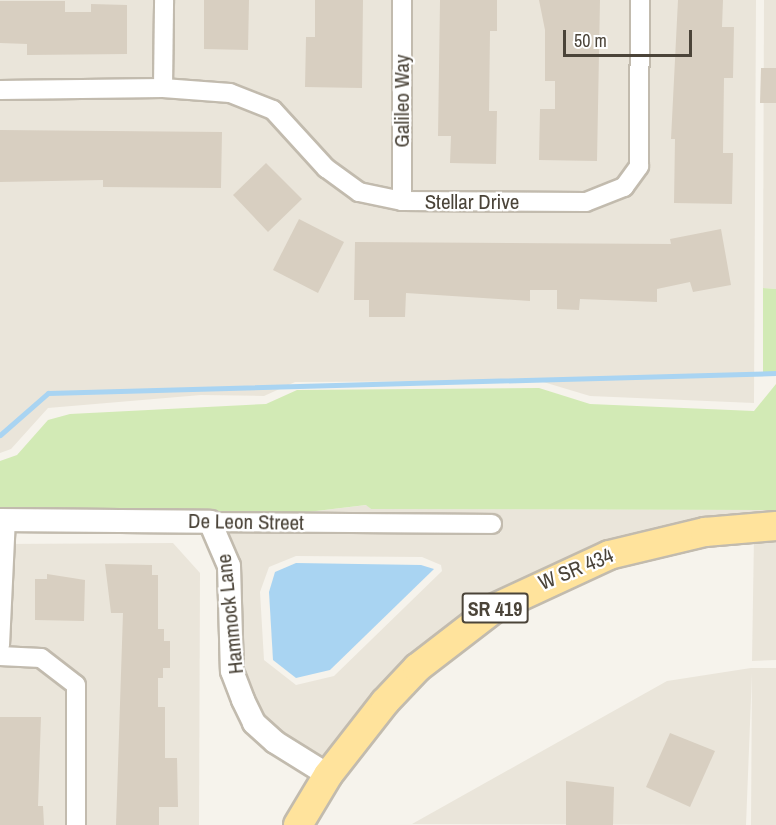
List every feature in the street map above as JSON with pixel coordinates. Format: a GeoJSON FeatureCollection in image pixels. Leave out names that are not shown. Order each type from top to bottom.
{"type":"FeatureCollection","features":[{"type":"Feature","properties":{"kind":"main road","name":"W SR 434"},"geometry":{"type":"LineString","coordinates":[[298,825],[328,774],[417,668],[458,634],[532,586],[658,541],[776,526]]}},
{"type":"Feature","properties":{"kind":"street"},"geometry":{"type":"LineString","coordinates":[[163,88],[164,0]]}},
{"type":"Feature","properties":{"kind":"street","name":"Galileo Way"},"geometry":{"type":"LineString","coordinates":[[402,0],[402,201]]}},
{"type":"Feature","properties":{"kind":"street","name":"Stellar Drive"},"geometry":{"type":"LineString","coordinates":[[0,90],[163,88],[230,93],[273,110],[326,168],[359,192],[402,201],[586,202],[624,187],[639,166],[640,0]]}},
{"type":"Feature","properties":{"kind":"street"},"geometry":{"type":"LineString","coordinates":[[0,645],[3,520]]}},
{"type":"Feature","properties":{"kind":"street","name":"De Leon Street"},"geometry":{"type":"LineString","coordinates":[[3,520],[492,524]]}},
{"type":"Feature","properties":{"kind":"street","name":"Hammock Lane"},"geometry":{"type":"LineString","coordinates":[[210,522],[230,566],[232,671],[243,700],[254,723],[275,742],[328,774]]}},
{"type":"Feature","properties":{"kind":"street"},"geometry":{"type":"LineString","coordinates":[[0,656],[42,658],[76,686],[76,825]]}},
{"type":"Feature","properties":{"kind":"shaded area"},"geometry":{"type":"Polygon","coordinates":[[[0,0],[756,0],[754,403],[590,396],[540,381],[295,382],[264,396],[201,395],[48,408],[11,449],[0,453],[0,0]]]}},
{"type":"Feature","properties":{"kind":"shaded area"},"geometry":{"type":"Polygon","coordinates":[[[764,0],[776,0],[776,289],[763,288],[764,0]]]}},
{"type":"Feature","properties":{"kind":"shaded area"},"geometry":{"type":"Polygon","coordinates":[[[367,505],[371,509],[776,510],[776,517],[564,562],[325,762],[263,718],[242,669],[239,566],[228,531],[501,533],[501,516],[291,514],[367,505]],[[296,556],[269,567],[260,592],[264,660],[296,685],[334,676],[442,571],[441,565],[422,557],[296,556]]]}},
{"type":"Feature","properties":{"kind":"shaded area"},"geometry":{"type":"Polygon","coordinates":[[[776,535],[776,660],[752,661],[754,536],[776,535]]]}},
{"type":"Feature","properties":{"kind":"shaded area"},"geometry":{"type":"Polygon","coordinates":[[[173,543],[200,573],[199,825],[0,825],[0,544],[173,543]]]}},
{"type":"Feature","properties":{"kind":"shaded area"},"geometry":{"type":"Polygon","coordinates":[[[751,668],[776,668],[776,825],[751,825],[752,673],[746,825],[412,824],[667,681],[751,668]]]}},
{"type":"Feature","properties":{"kind":"green space"},"geometry":{"type":"Polygon","coordinates":[[[763,288],[776,289],[776,373],[763,372],[763,288]]]}},
{"type":"Feature","properties":{"kind":"green space"},"geometry":{"type":"Polygon","coordinates":[[[776,384],[776,510],[371,509],[366,505],[291,514],[0,511],[0,461],[17,455],[48,420],[70,414],[266,404],[297,390],[539,388],[590,404],[754,411],[776,384]]]}},
{"type":"Feature","properties":{"kind":"water"},"geometry":{"type":"Polygon","coordinates":[[[296,563],[421,565],[434,569],[330,670],[296,678],[273,660],[269,592],[275,572],[296,563]]]}},
{"type":"Feature","properties":{"kind":"building"},"geometry":{"type":"Polygon","coordinates":[[[204,0],[249,0],[248,50],[204,49],[204,0]]]}},
{"type":"Feature","properties":{"kind":"building"},"geometry":{"type":"Polygon","coordinates":[[[315,0],[363,0],[362,88],[305,87],[306,37],[315,37],[315,0]]]}},
{"type":"Feature","properties":{"kind":"building"},"geometry":{"type":"Polygon","coordinates":[[[440,0],[497,0],[497,31],[490,31],[489,111],[497,111],[496,164],[450,163],[451,136],[438,136],[440,0]]]}},
{"type":"Feature","properties":{"kind":"building"},"geometry":{"type":"Polygon","coordinates":[[[539,0],[600,0],[597,161],[539,160],[540,109],[555,109],[555,81],[545,81],[545,30],[539,0]]]}},
{"type":"Feature","properties":{"kind":"building"},"geometry":{"type":"Polygon","coordinates":[[[678,0],[723,0],[722,27],[734,27],[733,78],[724,78],[723,153],[733,153],[732,204],[674,203],[675,139],[671,139],[678,0]]]}},
{"type":"Feature","properties":{"kind":"building"},"geometry":{"type":"Polygon","coordinates":[[[0,1],[65,1],[65,12],[91,12],[91,4],[127,5],[127,54],[27,55],[27,44],[0,43],[0,1]]]}},
{"type":"Feature","properties":{"kind":"building"},"geometry":{"type":"Polygon","coordinates":[[[761,68],[776,68],[776,103],[760,103],[761,68]]]}},
{"type":"Feature","properties":{"kind":"building"},"geometry":{"type":"Polygon","coordinates":[[[0,130],[222,132],[221,188],[103,187],[103,180],[0,182],[0,130]]]}},
{"type":"Feature","properties":{"kind":"building"},"geometry":{"type":"Polygon","coordinates":[[[266,163],[302,199],[268,232],[233,195],[266,163]]]}},
{"type":"Feature","properties":{"kind":"building"},"geometry":{"type":"Polygon","coordinates":[[[299,219],[344,242],[318,293],[273,270],[299,219]]]}},
{"type":"Feature","properties":{"kind":"building"},"geometry":{"type":"Polygon","coordinates":[[[721,229],[731,285],[693,292],[690,282],[657,289],[657,302],[580,299],[579,310],[557,309],[557,290],[530,290],[530,301],[406,293],[405,317],[369,317],[369,300],[354,300],[355,242],[671,244],[670,239],[721,229]]]}},
{"type":"Feature","properties":{"kind":"building"},"geometry":{"type":"Polygon","coordinates":[[[105,564],[152,565],[152,575],[158,575],[158,629],[164,629],[164,641],[170,641],[170,668],[163,668],[163,678],[158,678],[158,707],[165,707],[165,758],[177,758],[178,807],[159,807],[159,825],[116,825],[123,613],[111,613],[105,564]]]}},
{"type":"Feature","properties":{"kind":"building"},"geometry":{"type":"Polygon","coordinates":[[[47,574],[85,580],[84,621],[35,620],[35,579],[47,579],[47,574]]]}},
{"type":"Feature","properties":{"kind":"building"},"geometry":{"type":"Polygon","coordinates":[[[0,717],[41,717],[38,806],[43,806],[44,825],[0,825],[0,717]]]}},
{"type":"Feature","properties":{"kind":"building"},"geometry":{"type":"Polygon","coordinates":[[[670,733],[715,751],[690,807],[646,787],[670,733]]]}},
{"type":"Feature","properties":{"kind":"building"},"geometry":{"type":"Polygon","coordinates":[[[566,781],[614,787],[613,825],[566,825],[566,781]]]}},
{"type":"Feature","properties":{"kind":"waterway"},"geometry":{"type":"LineString","coordinates":[[0,435],[48,393],[776,373]]}}]}
